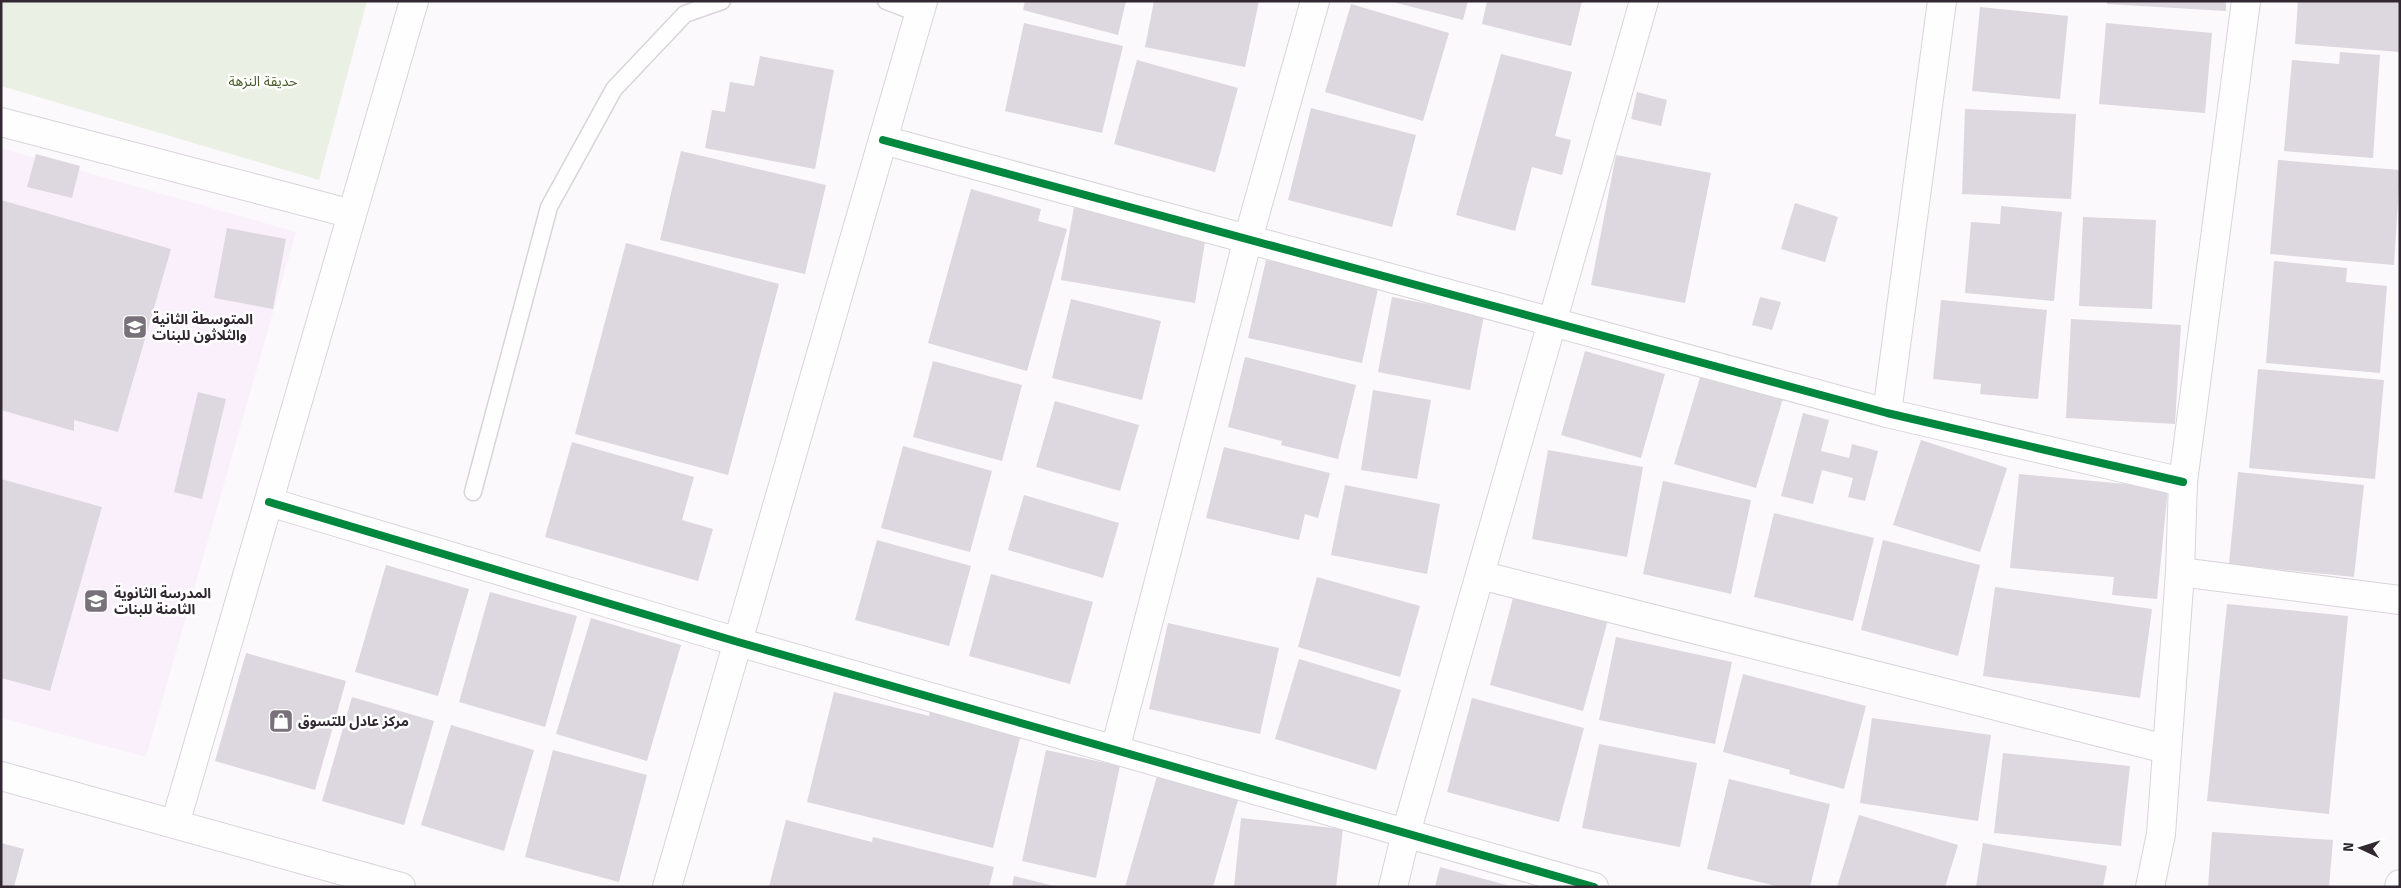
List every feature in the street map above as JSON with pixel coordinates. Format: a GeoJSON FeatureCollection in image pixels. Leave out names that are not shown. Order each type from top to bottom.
{"type":"FeatureCollection","features":[{"type":"Feature","properties":{"kind":"street"},"geometry":{"type":"LineString","coordinates":[[175,824],[414,1]]}},
{"type":"Feature","properties":{"kind":"street"},"geometry":{"type":"LineString","coordinates":[[1115,750],[1248,239],[1315,1]]}},
{"type":"Feature","properties":{"kind":"street"},"geometry":{"type":"LineString","coordinates":[[1393,887],[1406,833],[1644,1]]}},
{"type":"Feature","properties":{"kind":"street"},"geometry":{"type":"LineString","coordinates":[[1887,413],[1942,1]]}},
{"type":"Feature","properties":{"kind":"street"},"geometry":{"type":"LineString","coordinates":[[2150,887],[2161,834],[2180,572],[2183,482],[2246,1]]}},
{"type":"Feature","properties":{"kind":"street"},"geometry":{"type":"LineString","coordinates":[[667,887],[922,8]]}},
{"type":"Feature","properties":{"kind":"street"},"geometry":{"type":"LineString","coordinates":[[1,122],[352,214]]}},
{"type":"Feature","properties":{"kind":"street"},"geometry":{"type":"LineString","coordinates":[[883,140],[1887,413],[2183,482]]}},
{"type":"Feature","properties":{"kind":"street"},"geometry":{"type":"LineString","coordinates":[[269,502],[738,642],[1594,887]]}},
{"type":"Feature","properties":{"kind":"street"},"geometry":{"type":"LineString","coordinates":[[2180,572],[2400,600]]}},
{"type":"Feature","properties":{"kind":"street"},"geometry":{"type":"LineString","coordinates":[[1480,575],[2166,749]]}},
{"type":"Feature","properties":{"kind":"street"},"geometry":{"type":"LineString","coordinates":[[1,776],[400,887]]}},
{"type":"Feature","properties":{"kind":"lane"},"geometry":{"type":"LineString","coordinates":[[473,492],[549,207],[614,89],[686,14],[722,1]]}},
{"type":"Feature","properties":{"kind":"lane"},"geometry":{"type":"LineString","coordinates":[[886,1],[922,8]]}},
{"type":"Feature","properties":{"kind":"shaded area"},"geometry":{"type":"Polygon","coordinates":[[[1,148],[296,232],[146,757],[1,718],[1,148]]]}},
{"type":"Feature","properties":{"kind":"green space","name":"حديقة النزهة"},"geometry":{"type":"Polygon","coordinates":[[[1,1],[367,1],[319,180],[1,86],[1,1]]]}},
{"type":"Feature","properties":{"kind":"building"},"geometry":{"type":"Polygon","coordinates":[[[1025,1],[1126,1],[1118,35],[1023,10],[1025,1]]]}},
{"type":"Feature","properties":{"kind":"building"},"geometry":{"type":"Polygon","coordinates":[[[1154,1],[1259,1],[1245,67],[1145,47],[1154,1]]]}},
{"type":"Feature","properties":{"kind":"building"},"geometry":{"type":"Polygon","coordinates":[[[1389,1],[1468,1],[1463,20],[1389,1]]]}},
{"type":"Feature","properties":{"kind":"building"},"geometry":{"type":"Polygon","coordinates":[[[1487,1],[1582,1],[1571,46],[1482,24],[1487,1]]]}},
{"type":"Feature","properties":{"kind":"building"},"geometry":{"type":"Polygon","coordinates":[[[2107,1],[2226,1],[2226,11],[2107,4],[2107,1]]]}},
{"type":"Feature","properties":{"kind":"building"},"geometry":{"type":"Polygon","coordinates":[[[2298,1],[2400,1],[2400,52],[2295,44],[2298,1]]]}},
{"type":"Feature","properties":{"kind":"building"},"geometry":{"type":"Polygon","coordinates":[[[1351,4],[1449,33],[1423,121],[1325,92],[1351,4]]]}},
{"type":"Feature","properties":{"kind":"building"},"geometry":{"type":"Polygon","coordinates":[[[1980,7],[2068,16],[2060,99],[1972,91],[1980,7]]]}},
{"type":"Feature","properties":{"kind":"building"},"geometry":{"type":"Polygon","coordinates":[[[1024,23],[1123,46],[1102,133],[1005,111],[1024,23]]]}},
{"type":"Feature","properties":{"kind":"building"},"geometry":{"type":"Polygon","coordinates":[[[2106,23],[2212,33],[2205,113],[2099,104],[2106,23]]]}},
{"type":"Feature","properties":{"kind":"building"},"geometry":{"type":"Polygon","coordinates":[[[2340,52],[2380,55],[2373,158],[2284,151],[2292,60],[2339,64],[2340,52]]]}},
{"type":"Feature","properties":{"kind":"building"},"geometry":{"type":"Polygon","coordinates":[[[1501,54],[1572,72],[1555,136],[1571,140],[1562,175],[1532,167],[1515,231],[1456,215],[1501,54]]]}},
{"type":"Feature","properties":{"kind":"building"},"geometry":{"type":"Polygon","coordinates":[[[760,56],[834,70],[815,169],[705,148],[712,110],[725,112],[730,82],[754,86],[760,56]]]}},
{"type":"Feature","properties":{"kind":"building"},"geometry":{"type":"Polygon","coordinates":[[[1137,60],[1238,88],[1215,172],[1114,144],[1137,60]]]}},
{"type":"Feature","properties":{"kind":"building"},"geometry":{"type":"Polygon","coordinates":[[[1637,92],[1667,100],[1661,126],[1631,119],[1637,92]]]}},
{"type":"Feature","properties":{"kind":"building"},"geometry":{"type":"Polygon","coordinates":[[[1311,108],[1416,135],[1392,227],[1288,200],[1311,108]]]}},
{"type":"Feature","properties":{"kind":"building"},"geometry":{"type":"Polygon","coordinates":[[[1965,109],[2076,114],[2071,199],[1962,194],[1965,109]]]}},
{"type":"Feature","properties":{"kind":"building"},"geometry":{"type":"Polygon","coordinates":[[[681,151],[826,185],[805,274],[660,240],[681,151]]]}},
{"type":"Feature","properties":{"kind":"building"},"geometry":{"type":"Polygon","coordinates":[[[36,154],[80,166],[72,198],[27,187],[36,154]]]}},
{"type":"Feature","properties":{"kind":"building"},"geometry":{"type":"Polygon","coordinates":[[[1616,155],[1711,173],[1685,303],[1591,285],[1616,155]]]}},
{"type":"Feature","properties":{"kind":"building"},"geometry":{"type":"Polygon","coordinates":[[[2278,160],[2400,170],[2394,265],[2270,254],[2278,160]]]}},
{"type":"Feature","properties":{"kind":"building"},"geometry":{"type":"Polygon","coordinates":[[[971,189],[1041,209],[1038,221],[1067,229],[1027,371],[928,343],[971,189]]]}},
{"type":"Feature","properties":{"kind":"building"},"geometry":{"type":"Polygon","coordinates":[[[1077,190],[1207,229],[1195,303],[1061,280],[1077,190]]]}},
{"type":"Feature","properties":{"kind":"building"},"geometry":{"type":"Polygon","coordinates":[[[1,200],[171,249],[118,432],[74,420],[74,431],[1,410],[1,200]]]}},
{"type":"Feature","properties":{"kind":"building"},"geometry":{"type":"Polygon","coordinates":[[[1795,203],[1838,217],[1825,262],[1781,249],[1795,203]]]}},
{"type":"Feature","properties":{"kind":"building"},"geometry":{"type":"Polygon","coordinates":[[[2001,206],[2062,212],[2054,301],[1965,293],[1971,222],[2000,224],[2001,206]]]}},
{"type":"Feature","properties":{"kind":"building"},"geometry":{"type":"Polygon","coordinates":[[[2083,217],[2156,220],[2152,309],[2079,306],[2083,217]]]}},
{"type":"Feature","properties":{"kind":"building"},"geometry":{"type":"Polygon","coordinates":[[[227,228],[286,239],[273,309],[214,298],[227,228]]]}},
{"type":"Feature","properties":{"kind":"building"},"geometry":{"type":"Polygon","coordinates":[[[626,243],[779,284],[728,475],[575,434],[626,243]]]}},
{"type":"Feature","properties":{"kind":"building"},"geometry":{"type":"Polygon","coordinates":[[[1266,260],[1379,284],[1362,363],[1248,338],[1266,260]]]}},
{"type":"Feature","properties":{"kind":"building"},"geometry":{"type":"Polygon","coordinates":[[[2274,261],[2347,268],[2346,282],[2387,286],[2380,373],[2266,363],[2274,261]]]}},
{"type":"Feature","properties":{"kind":"building"},"geometry":{"type":"Polygon","coordinates":[[[1392,297],[1484,315],[1470,390],[1378,372],[1392,297]]]}},
{"type":"Feature","properties":{"kind":"building"},"geometry":{"type":"Polygon","coordinates":[[[1760,297],[1781,302],[1772,330],[1752,325],[1760,297]]]}},
{"type":"Feature","properties":{"kind":"building"},"geometry":{"type":"Polygon","coordinates":[[[1071,299],[1161,321],[1142,400],[1052,378],[1071,299]]]}},
{"type":"Feature","properties":{"kind":"building"},"geometry":{"type":"Polygon","coordinates":[[[1941,300],[2047,310],[2038,399],[1980,394],[1981,384],[1933,379],[1941,300]]]}},
{"type":"Feature","properties":{"kind":"building"},"geometry":{"type":"Polygon","coordinates":[[[2071,319],[2181,325],[2175,424],[2066,418],[2071,319]]]}},
{"type":"Feature","properties":{"kind":"building"},"geometry":{"type":"Polygon","coordinates":[[[1585,351],[1665,374],[1641,458],[1561,435],[1585,351]]]}},
{"type":"Feature","properties":{"kind":"building"},"geometry":{"type":"Polygon","coordinates":[[[1245,357],[1356,385],[1338,459],[1281,445],[1282,441],[1228,427],[1245,357]]]}},
{"type":"Feature","properties":{"kind":"building"},"geometry":{"type":"Polygon","coordinates":[[[933,361],[1022,385],[1002,461],[913,437],[933,361]]]}},
{"type":"Feature","properties":{"kind":"building"},"geometry":{"type":"Polygon","coordinates":[[[2258,369],[2384,380],[2375,479],[2249,468],[2258,369]]]}},
{"type":"Feature","properties":{"kind":"building"},"geometry":{"type":"Polygon","coordinates":[[[1702,371],[1784,395],[1756,488],[1674,464],[1702,371]]]}},
{"type":"Feature","properties":{"kind":"building"},"geometry":{"type":"Polygon","coordinates":[[[1373,390],[1431,400],[1417,479],[1361,470],[1373,390]]]}},
{"type":"Feature","properties":{"kind":"building"},"geometry":{"type":"Polygon","coordinates":[[[198,392],[226,399],[202,499],[174,492],[198,392]]]}},
{"type":"Feature","properties":{"kind":"building"},"geometry":{"type":"Polygon","coordinates":[[[1055,401],[1139,425],[1120,491],[1036,467],[1055,401]]]}},
{"type":"Feature","properties":{"kind":"building"},"geometry":{"type":"Polygon","coordinates":[[[1803,413],[1829,420],[1821,451],[1849,458],[1852,444],[1878,451],[1865,501],[1848,497],[1853,478],[1822,470],[1813,504],[1781,496],[1803,413]]]}},
{"type":"Feature","properties":{"kind":"building"},"geometry":{"type":"Polygon","coordinates":[[[1921,440],[2007,468],[1980,552],[1893,525],[1921,440]]]}},
{"type":"Feature","properties":{"kind":"building"},"geometry":{"type":"Polygon","coordinates":[[[572,442],[694,477],[682,520],[713,529],[698,581],[545,537],[572,442]]]}},
{"type":"Feature","properties":{"kind":"building"},"geometry":{"type":"Polygon","coordinates":[[[903,446],[992,471],[970,552],[881,528],[903,446]]]}},
{"type":"Feature","properties":{"kind":"building"},"geometry":{"type":"Polygon","coordinates":[[[1224,447],[1330,473],[1318,518],[1305,514],[1299,540],[1206,518],[1224,447]]]}},
{"type":"Feature","properties":{"kind":"building"},"geometry":{"type":"Polygon","coordinates":[[[1548,450],[1643,467],[1627,557],[1532,539],[1548,450]]]}},
{"type":"Feature","properties":{"kind":"building"},"geometry":{"type":"Polygon","coordinates":[[[2238,472],[2364,485],[2354,577],[2229,564],[2238,472]]]}},
{"type":"Feature","properties":{"kind":"building"},"geometry":{"type":"Polygon","coordinates":[[[2019,474],[2168,488],[2157,599],[2112,595],[2114,577],[2010,568],[2019,474]]]}},
{"type":"Feature","properties":{"kind":"building"},"geometry":{"type":"Polygon","coordinates":[[[1,479],[102,507],[50,691],[1,678],[1,479]]]}},
{"type":"Feature","properties":{"kind":"building"},"geometry":{"type":"Polygon","coordinates":[[[1663,481],[1751,500],[1731,594],[1643,574],[1663,481]]]}},
{"type":"Feature","properties":{"kind":"building"},"geometry":{"type":"Polygon","coordinates":[[[1345,485],[1440,504],[1427,574],[1331,555],[1345,485]]]}},
{"type":"Feature","properties":{"kind":"building"},"geometry":{"type":"Polygon","coordinates":[[[1024,495],[1119,523],[1103,578],[1008,550],[1024,495]]]}},
{"type":"Feature","properties":{"kind":"building"},"geometry":{"type":"Polygon","coordinates":[[[1774,513],[1874,538],[1853,621],[1754,597],[1774,513]]]}},
{"type":"Feature","properties":{"kind":"building"},"geometry":{"type":"Polygon","coordinates":[[[877,540],[971,566],[949,646],[855,620],[877,540]]]}},
{"type":"Feature","properties":{"kind":"building"},"geometry":{"type":"Polygon","coordinates":[[[1883,540],[1980,565],[1958,656],[1861,630],[1883,540]]]}},
{"type":"Feature","properties":{"kind":"building"},"geometry":{"type":"Polygon","coordinates":[[[386,565],[469,589],[438,696],[355,672],[386,565]]]}},
{"type":"Feature","properties":{"kind":"building"},"geometry":{"type":"Polygon","coordinates":[[[991,574],[1093,602],[1070,684],[969,656],[991,574]]]}},
{"type":"Feature","properties":{"kind":"building"},"geometry":{"type":"Polygon","coordinates":[[[1317,577],[1420,606],[1400,677],[1298,647],[1317,577]]]}},
{"type":"Feature","properties":{"kind":"building"},"geometry":{"type":"Polygon","coordinates":[[[1995,587],[2152,609],[2140,698],[1983,676],[1995,587]]]}},
{"type":"Feature","properties":{"kind":"building"},"geometry":{"type":"Polygon","coordinates":[[[490,592],[577,616],[545,727],[459,702],[490,592]]]}},
{"type":"Feature","properties":{"kind":"building"},"geometry":{"type":"Polygon","coordinates":[[[1514,594],[1608,620],[1583,711],[1490,685],[1514,594]]]}},
{"type":"Feature","properties":{"kind":"building"},"geometry":{"type":"Polygon","coordinates":[[[2227,604],[2348,616],[2329,814],[2207,801],[2227,604]]]}},
{"type":"Feature","properties":{"kind":"building"},"geometry":{"type":"Polygon","coordinates":[[[591,618],[681,645],[647,761],[556,734],[591,618]]]}},
{"type":"Feature","properties":{"kind":"building"},"geometry":{"type":"Polygon","coordinates":[[[1168,623],[1279,648],[1260,734],[1149,709],[1168,623]]]}},
{"type":"Feature","properties":{"kind":"building"},"geometry":{"type":"Polygon","coordinates":[[[1616,637],[1732,662],[1715,744],[1599,720],[1616,637]]]}},
{"type":"Feature","properties":{"kind":"building","name":"مركز عادل للتسوق"},"geometry":{"type":"Polygon","coordinates":[[[246,653],[346,681],[315,790],[215,761],[246,653]]]}},
{"type":"Feature","properties":{"kind":"building"},"geometry":{"type":"Polygon","coordinates":[[[1299,659],[1401,690],[1376,770],[1275,739],[1299,659]]]}},
{"type":"Feature","properties":{"kind":"building"},"geometry":{"type":"Polygon","coordinates":[[[1743,674],[1866,706],[1844,789],[1789,774],[1790,770],[1723,752],[1743,674]]]}},
{"type":"Feature","properties":{"kind":"building"},"geometry":{"type":"Polygon","coordinates":[[[834,692],[929,716],[930,711],[1021,734],[993,848],[807,802],[834,692]]]}},
{"type":"Feature","properties":{"kind":"building"},"geometry":{"type":"Polygon","coordinates":[[[352,697],[434,721],[404,825],[322,801],[352,697]]]}},
{"type":"Feature","properties":{"kind":"building"},"geometry":{"type":"Polygon","coordinates":[[[1472,698],[1584,728],[1559,822],[1447,792],[1472,698]]]}},
{"type":"Feature","properties":{"kind":"building"},"geometry":{"type":"Polygon","coordinates":[[[1872,718],[1991,735],[1978,821],[1860,803],[1872,718]]]}},
{"type":"Feature","properties":{"kind":"building"},"geometry":{"type":"Polygon","coordinates":[[[451,725],[534,750],[504,851],[421,825],[451,725]]]}},
{"type":"Feature","properties":{"kind":"building"},"geometry":{"type":"Polygon","coordinates":[[[1599,744],[1697,763],[1680,847],[1582,828],[1599,744]]]}},
{"type":"Feature","properties":{"kind":"building"},"geometry":{"type":"Polygon","coordinates":[[[553,750],[647,775],[619,882],[525,857],[553,750]]]}},
{"type":"Feature","properties":{"kind":"building"},"geometry":{"type":"Polygon","coordinates":[[[1046,750],[1120,766],[1096,878],[1022,861],[1046,750]]]}},
{"type":"Feature","properties":{"kind":"building"},"geometry":{"type":"Polygon","coordinates":[[[2003,753],[2130,766],[2121,846],[1994,833],[2003,753]]]}},
{"type":"Feature","properties":{"kind":"building"},"geometry":{"type":"Polygon","coordinates":[[[1157,776],[1238,800],[1213,887],[1125,887],[1157,776]]]}},
{"type":"Feature","properties":{"kind":"building"},"geometry":{"type":"Polygon","coordinates":[[[1729,779],[1830,804],[1810,887],[1780,887],[1707,869],[1729,779]]]}},
{"type":"Feature","properties":{"kind":"building"},"geometry":{"type":"Polygon","coordinates":[[[1859,815],[1958,845],[1945,887],[1837,887],[1859,815]]]}},
{"type":"Feature","properties":{"kind":"building"},"geometry":{"type":"Polygon","coordinates":[[[1241,818],[1343,829],[1336,887],[1234,887],[1241,818]]]}},
{"type":"Feature","properties":{"kind":"building"},"geometry":{"type":"Polygon","coordinates":[[[786,820],[872,842],[873,837],[994,867],[989,887],[769,887],[786,820]]]}},
{"type":"Feature","properties":{"kind":"building"},"geometry":{"type":"Polygon","coordinates":[[[2212,832],[2333,840],[2329,887],[2208,887],[2212,832]]]}},
{"type":"Feature","properties":{"kind":"building"},"geometry":{"type":"Polygon","coordinates":[[[1,843],[24,849],[14,887],[1,887],[1,843]]]}},
{"type":"Feature","properties":{"kind":"building"},"geometry":{"type":"Polygon","coordinates":[[[1983,843],[2107,866],[2103,887],[1976,887],[1983,843]]]}},
{"type":"Feature","properties":{"kind":"building"},"geometry":{"type":"Polygon","coordinates":[[[1440,867],[1510,886],[1510,887],[1435,887],[1440,867]]]}},
{"type":"Feature","properties":{"kind":"building"},"geometry":{"type":"Polygon","coordinates":[[[1014,876],[1054,886],[1054,887],[1012,887],[1014,876]]]}},
{"type":"Feature","properties":{"kind":"cycle path"},"geometry":{"type":"LineString","coordinates":[[883,140],[1887,413],[2183,482]]}},
{"type":"Feature","properties":{"kind":"cycle path"},"geometry":{"type":"LineString","coordinates":[[269,502],[738,642],[1594,887]]}},
{"type":"Feature","properties":{"kind":"place","name":"المتوسطة الثانية والثلاثون للبنات"},"geometry":{"type":"Point","coordinates":[135,327]}},
{"type":"Feature","properties":{"kind":"place","name":"المدرسة الثانوية الثامنة للبنات"},"geometry":{"type":"Point","coordinates":[96,601]}},
{"type":"Feature","properties":{"kind":"place","name":"مركز عادل للتسوق"},"geometry":{"type":"Point","coordinates":[281,721]}}]}
